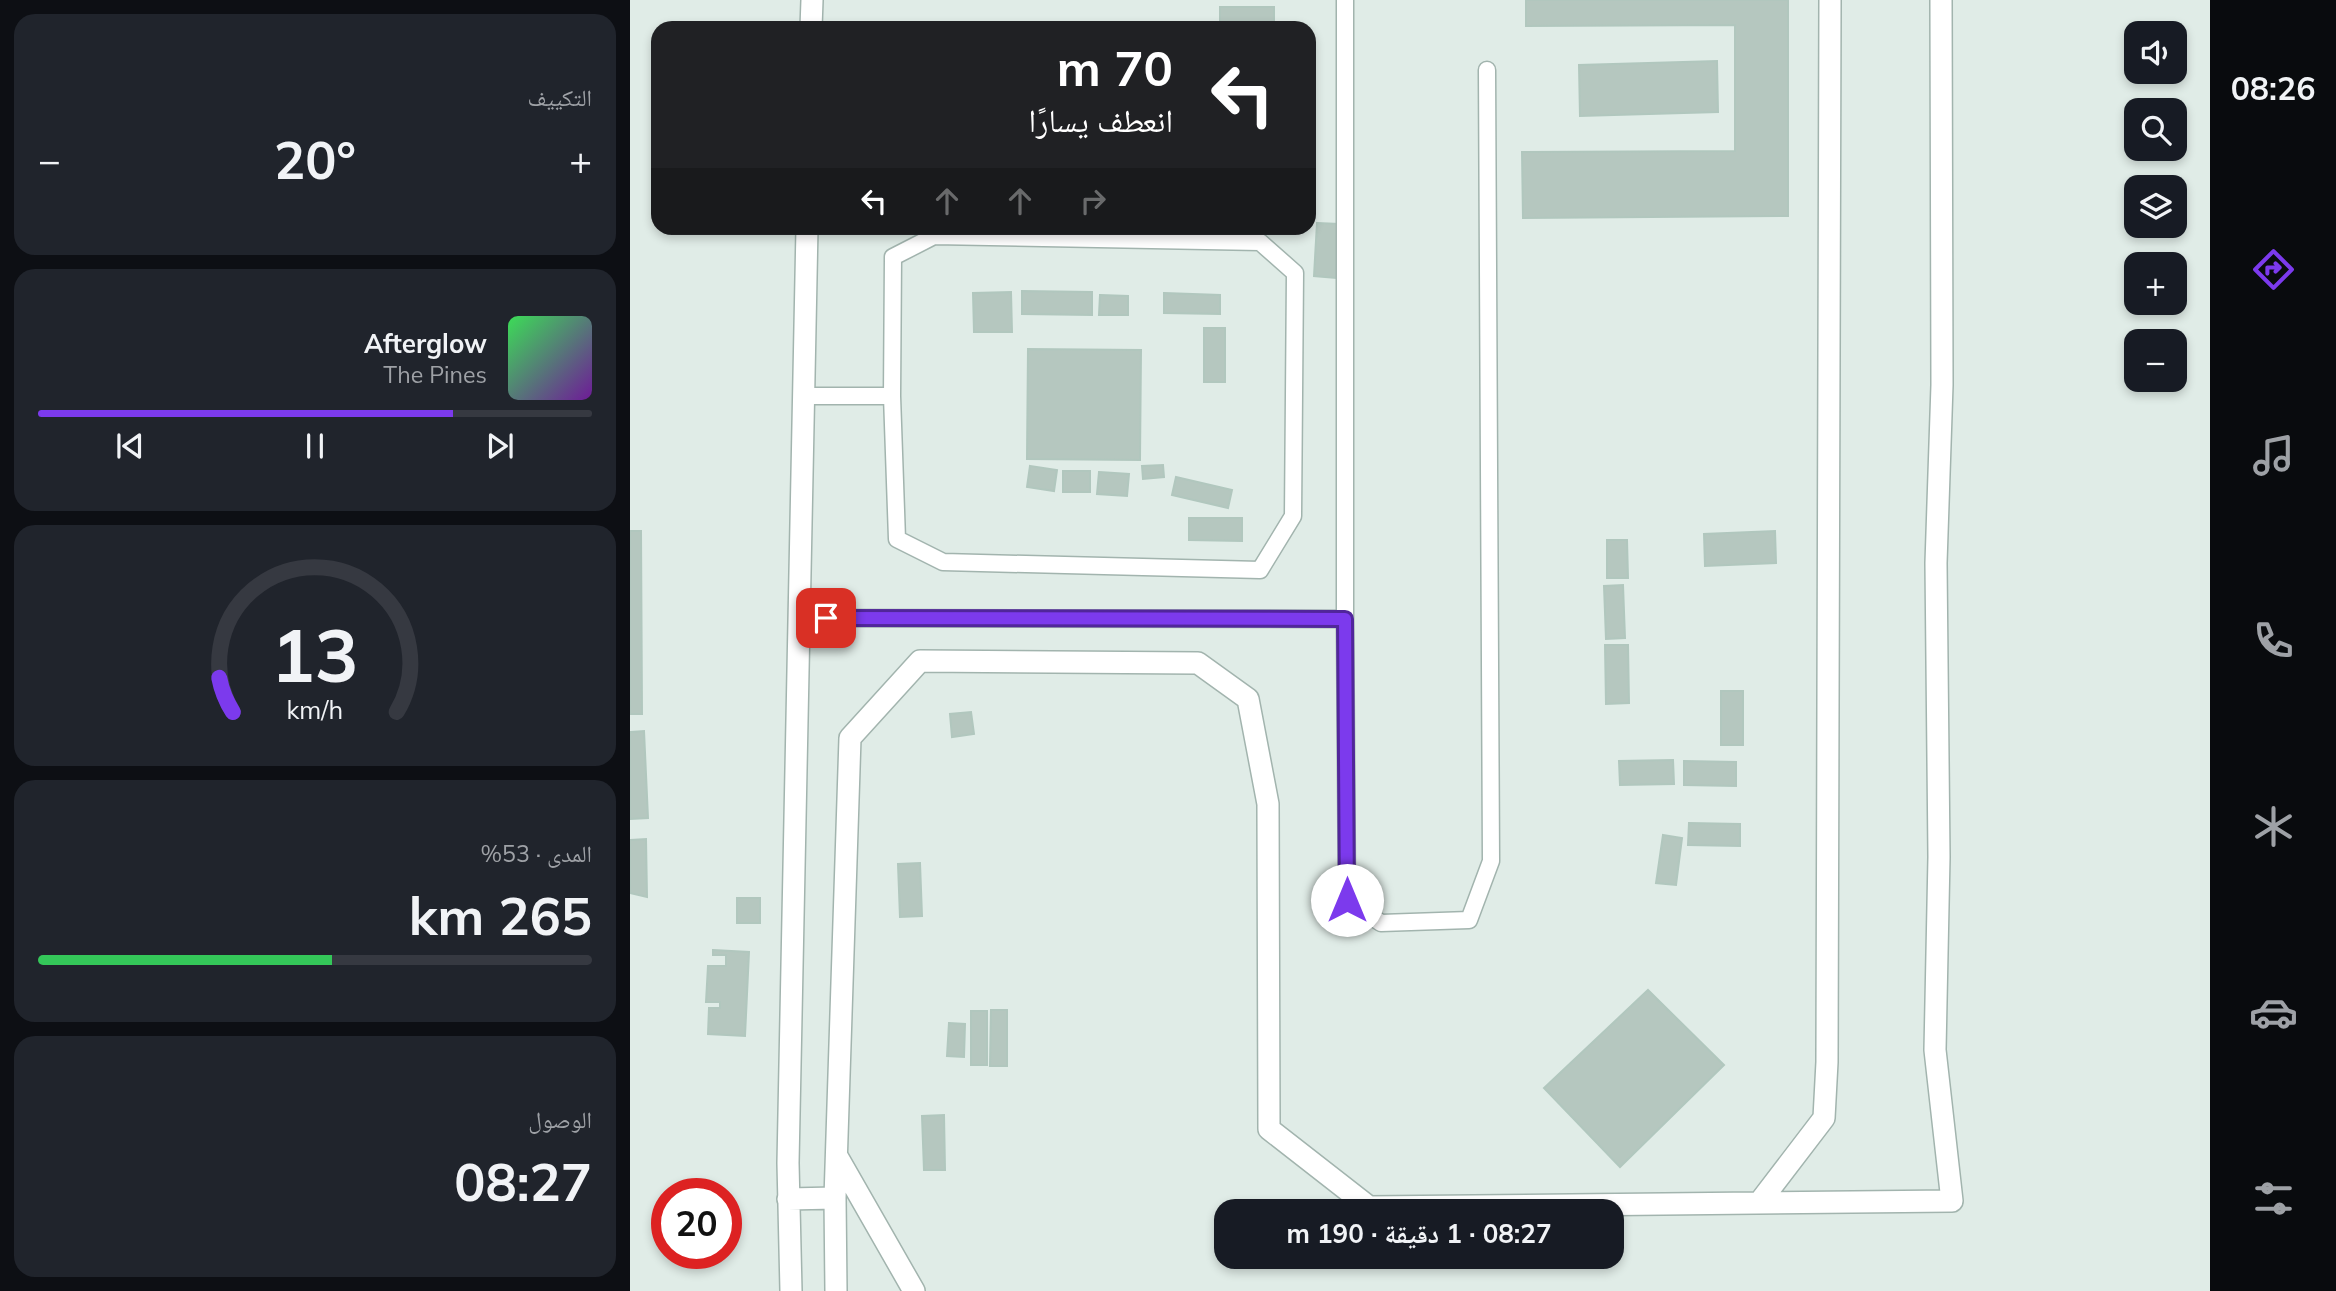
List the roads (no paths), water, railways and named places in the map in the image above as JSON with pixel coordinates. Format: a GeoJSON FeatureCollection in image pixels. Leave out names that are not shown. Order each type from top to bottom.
{"type":"FeatureCollection","features":[{"type":"Feature","properties":{"kind":"street"},"geometry":{"type":"LineString","coordinates":[[811,21],[812,0]]}},
{"type":"Feature","properties":{"kind":"street"},"geometry":{"type":"LineString","coordinates":[[1759,1203],[1824,1118],[1827,1062],[1830,0]]}},
{"type":"Feature","properties":{"kind":"street"},"geometry":{"type":"LineString","coordinates":[[836,1291],[835,1198],[850,738],[919,661],[1198,663],[1248,699],[1268,804],[1269,1129],[1369,1207],[1952,1201],[1935,1050],[1939,857],[1936,563],[1942,384],[1941,0]]}},
{"type":"Feature","properties":{"kind":"street"},"geometry":{"type":"LineString","coordinates":[[791,1291],[788,1199],[807,235]]}},
{"type":"Feature","properties":{"kind":"street"},"geometry":{"type":"LineString","coordinates":[[838,1158],[914,1291]]}},
{"type":"Feature","properties":{"kind":"street"},"geometry":{"type":"LineString","coordinates":[[788,1199],[835,1198]]}},
{"type":"Feature","properties":{"kind":"lane"},"geometry":{"type":"LineString","coordinates":[[1345,0],[1347,900],[1381,923],[1469,920],[1491,861],[1487,70]]}},
{"type":"Feature","properties":{"kind":"lane"},"geometry":{"type":"LineString","coordinates":[[934,236],[1260,242],[1295,273],[1293,516],[1260,570],[943,562],[897,539],[892,396],[893,257],[934,236]]}},
{"type":"Feature","properties":{"kind":"lane"},"geometry":{"type":"LineString","coordinates":[[804,396],[892,396]]}},
{"type":"Feature","properties":{"kind":"lane"},"geometry":{"type":"LineString","coordinates":[[799,618],[1345,619]]}}]}
